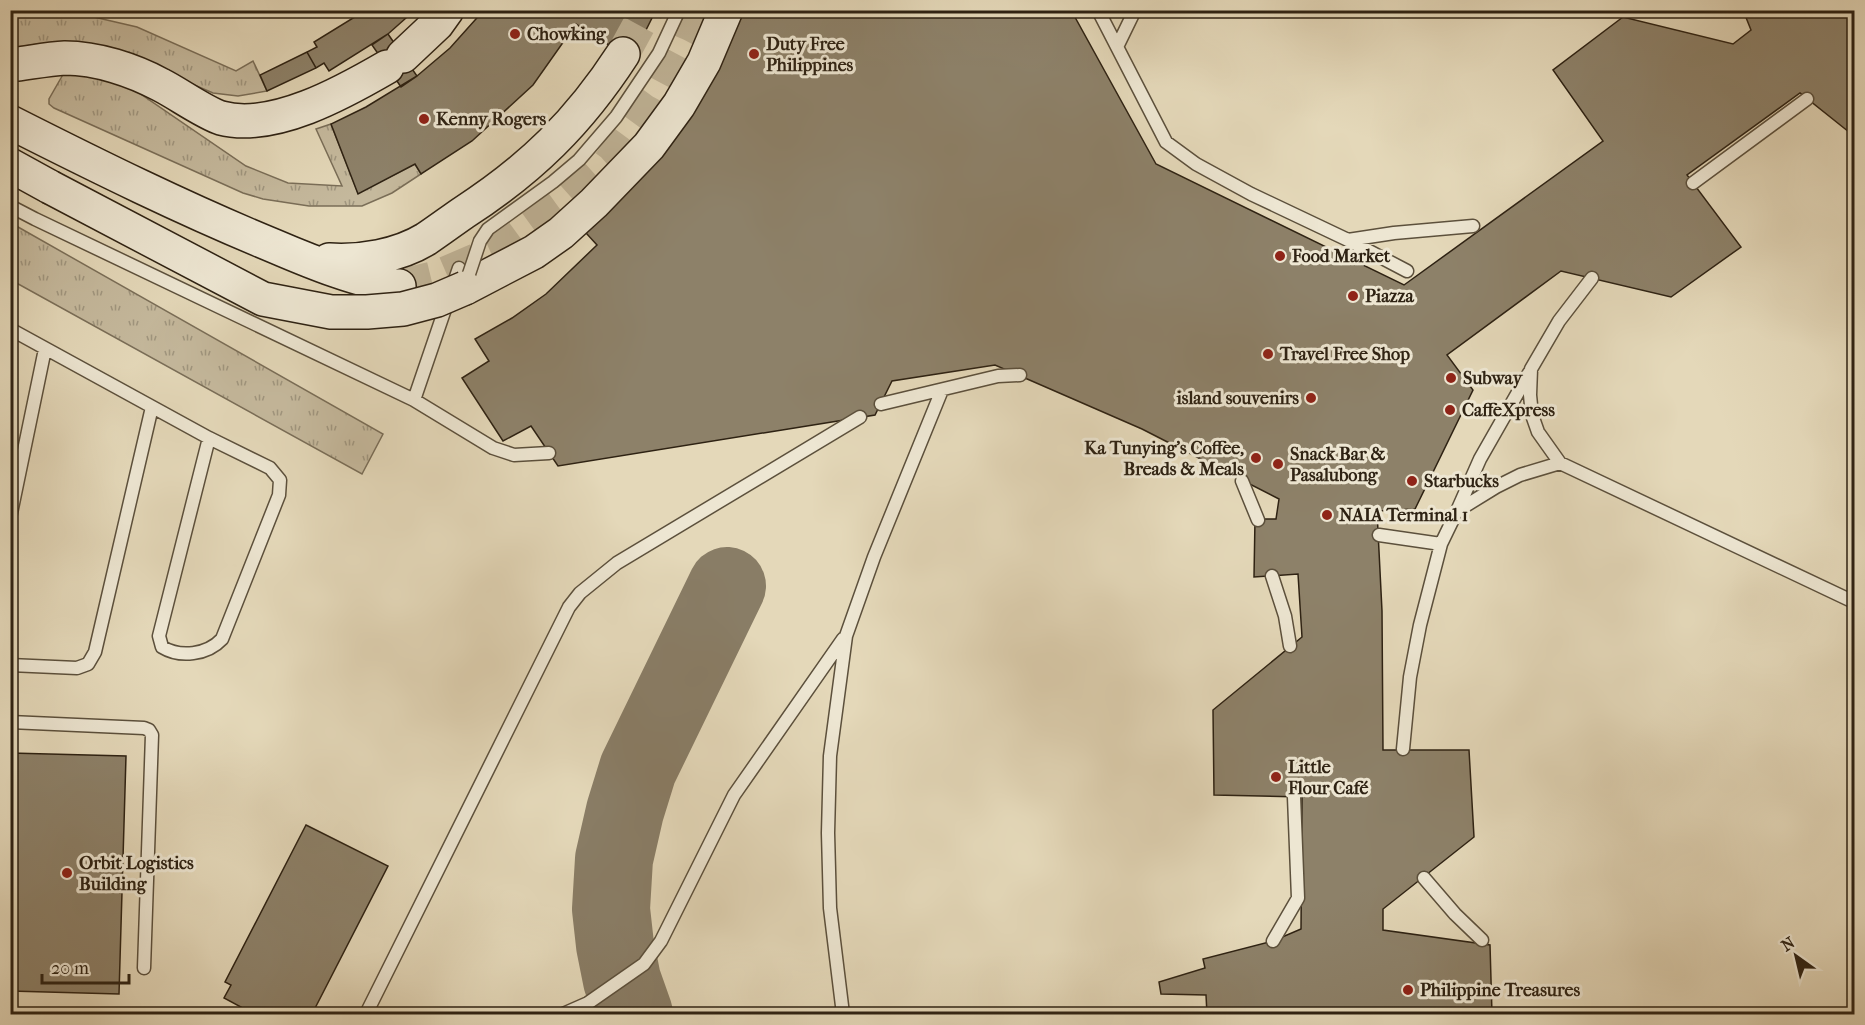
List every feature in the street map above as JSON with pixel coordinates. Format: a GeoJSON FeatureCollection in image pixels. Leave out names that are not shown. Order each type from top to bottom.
{"type":"FeatureCollection","features":[{"type":"Feature","properties":{"kind":"street"},"geometry":{"type":"LineString","coordinates":[[10,65],[65,58],[94,61],[147,78],[220,118],[252,121],[297,111],[333,97],[395,61],[436,24],[447,10]]}},
{"type":"Feature","properties":{"kind":"street"},"geometry":{"type":"LineString","coordinates":[[10,165],[263,299],[331,312],[403,309],[437,300],[462,278],[534,252],[561,233],[594,203],[649,146],[680,105],[704,62],[726,10]]}},
{"type":"Feature","properties":{"kind":"street"},"geometry":{"type":"LineString","coordinates":[[300,257],[347,261],[365,259],[396,252],[424,241],[518,175],[546,149],[604,84],[623,54]]}},
{"type":"Feature","properties":{"kind":"street"},"geometry":{"type":"LineString","coordinates":[[10,122],[220,224],[300,257],[382,285],[399,286]]}},
{"type":"Feature","properties":{"kind":"lane"},"geometry":{"type":"LineString","coordinates":[[414,400],[462,278],[480,241],[488,230],[579,160],[616,117],[659,52],[679,10]]}},
{"type":"Feature","properties":{"kind":"lane"},"geometry":{"type":"LineString","coordinates":[[1098,10],[1166,142],[1196,164],[1242,189],[1407,271]]}},
{"type":"Feature","properties":{"kind":"lane"},"geometry":{"type":"LineString","coordinates":[[1117,47],[1135,10]]}},
{"type":"Feature","properties":{"kind":"lane"},"geometry":{"type":"LineString","coordinates":[[1693,183],[1808,99]]}},
{"type":"Feature","properties":{"kind":"lane"},"geometry":{"type":"LineString","coordinates":[[10,206],[414,400],[493,448],[514,455],[549,453]]}},
{"type":"Feature","properties":{"kind":"lane"},"geometry":{"type":"LineString","coordinates":[[1348,240],[1394,233],[1473,226]]}},
{"type":"Feature","properties":{"kind":"lane"},"geometry":{"type":"LineString","coordinates":[[1403,749],[1410,677],[1430,581],[1441,544],[1480,459],[1531,369],[1559,321],[1592,278]]}},
{"type":"Feature","properties":{"kind":"lane"},"geometry":{"type":"LineString","coordinates":[[10,329],[208,438],[270,468],[280,480],[279,495],[222,639],[213,649],[172,653],[162,648],[159,636],[208,438]]}},
{"type":"Feature","properties":{"kind":"lane"},"geometry":{"type":"LineString","coordinates":[[10,518],[45,349]]}},
{"type":"Feature","properties":{"kind":"lane"},"geometry":{"type":"LineString","coordinates":[[1531,369],[1532,415],[1538,432],[1560,463],[1854,602]]}},
{"type":"Feature","properties":{"kind":"lane"},"geometry":{"type":"LineString","coordinates":[[881,404],[998,376],[1020,375]]}},
{"type":"Feature","properties":{"kind":"lane"},"geometry":{"type":"LineString","coordinates":[[843,1014],[830,908],[828,833],[830,756],[846,636],[870,567],[942,390]]}},
{"type":"Feature","properties":{"kind":"lane"},"geometry":{"type":"LineString","coordinates":[[10,665],[77,668],[88,664],[95,652],[152,407]]}},
{"type":"Feature","properties":{"kind":"lane"},"geometry":{"type":"LineString","coordinates":[[366,1014],[569,607],[580,593],[617,563],[860,417]]}},
{"type":"Feature","properties":{"kind":"lane"},"geometry":{"type":"LineString","coordinates":[[1457,511],[1520,475],[1560,463]]}},
{"type":"Feature","properties":{"kind":"lane"},"geometry":{"type":"LineString","coordinates":[[1242,481],[1258,520]]}},
{"type":"Feature","properties":{"kind":"lane"},"geometry":{"type":"LineString","coordinates":[[1379,535],[1441,544]]}},
{"type":"Feature","properties":{"kind":"lane"},"geometry":{"type":"LineString","coordinates":[[1272,576],[1285,616],[1290,646]]}},
{"type":"Feature","properties":{"kind":"lane"},"geometry":{"type":"LineString","coordinates":[[563,1014],[588,1003],[644,964],[661,941],[734,795],[846,636]]}},
{"type":"Feature","properties":{"kind":"lane"},"geometry":{"type":"LineString","coordinates":[[10,722],[149,729],[152,735],[144,969]]}},
{"type":"Feature","properties":{"kind":"lane"},"geometry":{"type":"LineString","coordinates":[[1273,941],[1298,898],[1294,797]]}},
{"type":"Feature","properties":{"kind":"lane"},"geometry":{"type":"LineString","coordinates":[[1424,878],[1455,914],[1482,940]]}},
{"type":"Feature","properties":{"kind":"green space"},"geometry":{"type":"Polygon","coordinates":[[[23,11],[68,11],[137,27],[236,71],[253,61],[267,91],[238,96],[213,93],[129,57],[61,45],[38,44],[11,48],[11,23],[23,11]]]}},
{"type":"Feature","properties":{"kind":"green space"},"geometry":{"type":"Polygon","coordinates":[[[65,71],[113,80],[139,93],[246,166],[288,183],[342,186],[316,129],[331,124],[358,193],[415,164],[421,174],[392,193],[362,206],[309,206],[263,199],[243,193],[54,108],[49,104],[49,99],[65,71]]]}},
{"type":"Feature","properties":{"kind":"green space"},"geometry":{"type":"Polygon","coordinates":[[[11,223],[383,434],[362,474],[11,280],[11,223]]]}},
{"type":"Feature","properties":{"kind":"building"},"geometry":{"type":"Polygon","coordinates":[[[366,10],[415,10],[388,34],[329,71],[324,63],[316,68],[307,52],[317,47],[314,42],[366,10]]]}},
{"type":"Feature","properties":{"kind":"building"},"geometry":{"type":"Polygon","coordinates":[[[484,10],[656,10],[632,58],[576,24],[533,85],[472,141],[421,174],[415,164],[358,194],[331,124],[366,107],[417,76],[450,48],[484,10]]]}},
{"type":"Feature","properties":{"kind":"building","name":"NAIA Terminal 1"},"geometry":{"type":"Polygon","coordinates":[[[730,10],[1071,10],[1156,164],[1404,285],[1603,141],[1553,70],[1623,17],[1733,44],[1751,30],[1743,10],[1854,10],[1854,136],[1800,93],[1687,175],[1741,247],[1671,297],[1561,271],[1447,355],[1473,390],[1415,509],[1377,511],[1382,611],[1383,750],[1469,750],[1474,837],[1383,909],[1383,930],[1490,945],[1492,1014],[1207,1014],[1206,995],[1161,994],[1159,982],[1205,968],[1203,959],[1273,941],[1301,929],[1302,797],[1214,795],[1213,710],[1302,637],[1298,574],[1254,577],[1255,519],[1276,519],[1279,499],[1142,429],[995,365],[892,381],[875,415],[558,466],[531,426],[503,441],[462,378],[489,361],[475,339],[512,318],[546,294],[597,245],[586,233],[730,10]]]}},
{"type":"Feature","properties":{"kind":"building"},"geometry":{"type":"Polygon","coordinates":[[[388,34],[417,76],[401,87],[372,45],[388,34]]]}},
{"type":"Feature","properties":{"kind":"building"},"geometry":{"type":"Polygon","coordinates":[[[307,52],[316,68],[267,91],[260,75],[307,52]]]}},
{"type":"Feature","properties":{"kind":"building","name":"Orbit Logistics Building"},"geometry":{"type":"Polygon","coordinates":[[[10,753],[126,756],[119,994],[10,991],[10,753]]]}},
{"type":"Feature","properties":{"kind":"building"},"geometry":{"type":"Polygon","coordinates":[[[306,825],[388,866],[312,1014],[237,1014],[241,1007],[224,998],[231,985],[225,982],[306,825]]]}},
{"type":"Feature","properties":{"kind":"taxiway"},"geometry":{"type":"LineString","coordinates":[[634,1014],[622,980],[615,945],[611,909],[614,859],[638,769],[727,586]]}},
{"type":"Feature","properties":{"kind":"tunnel"},"geometry":{"type":"LineString","coordinates":[[623,54],[647,10]]}},
{"type":"Feature","properties":{"kind":"tunnel"},"geometry":{"type":"LineString","coordinates":[[399,286],[436,277],[501,249],[563,204],[609,163],[656,99],[687,41],[700,10]]}},
{"type":"Feature","properties":{"kind":"place","name":"Chowking"},"geometry":{"type":"Point","coordinates":[515,34]}},
{"type":"Feature","properties":{"kind":"place","name":"Duty Free Philippines"},"geometry":{"type":"Point","coordinates":[754,54]}},
{"type":"Feature","properties":{"kind":"place","name":"Kenny Rogers"},"geometry":{"type":"Point","coordinates":[424,119]}},
{"type":"Feature","properties":{"kind":"place","name":"Food Market"},"geometry":{"type":"Point","coordinates":[1280,256]}},
{"type":"Feature","properties":{"kind":"place","name":"Piazza"},"geometry":{"type":"Point","coordinates":[1353,296]}},
{"type":"Feature","properties":{"kind":"place","name":"Travel Free Shop"},"geometry":{"type":"Point","coordinates":[1268,354]}},
{"type":"Feature","properties":{"kind":"place","name":"Subway"},"geometry":{"type":"Point","coordinates":[1451,378]}},
{"type":"Feature","properties":{"kind":"place","name":"island souvenirs"},"geometry":{"type":"Point","coordinates":[1311,398]}},
{"type":"Feature","properties":{"kind":"place","name":"CaffeXpress"},"geometry":{"type":"Point","coordinates":[1450,410]}},
{"type":"Feature","properties":{"kind":"place","name":"Ka Tunying's Coffee, Breads & Meals"},"geometry":{"type":"Point","coordinates":[1256,458]}},
{"type":"Feature","properties":{"kind":"place","name":"Snack Bar & Pasalubong"},"geometry":{"type":"Point","coordinates":[1278,464]}},
{"type":"Feature","properties":{"kind":"place","name":"Starbucks"},"geometry":{"type":"Point","coordinates":[1412,481]}},
{"type":"Feature","properties":{"kind":"place","name":"NAIA Terminal 1"},"geometry":{"type":"Point","coordinates":[1327,515]}},
{"type":"Feature","properties":{"kind":"place","name":"Little Flour Café"},"geometry":{"type":"Point","coordinates":[1276,777]}},
{"type":"Feature","properties":{"kind":"place","name":"Orbit Logistics Building"},"geometry":{"type":"Point","coordinates":[67,873]}},
{"type":"Feature","properties":{"kind":"place","name":"Philippine Treasures"},"geometry":{"type":"Point","coordinates":[1408,990]}}]}
